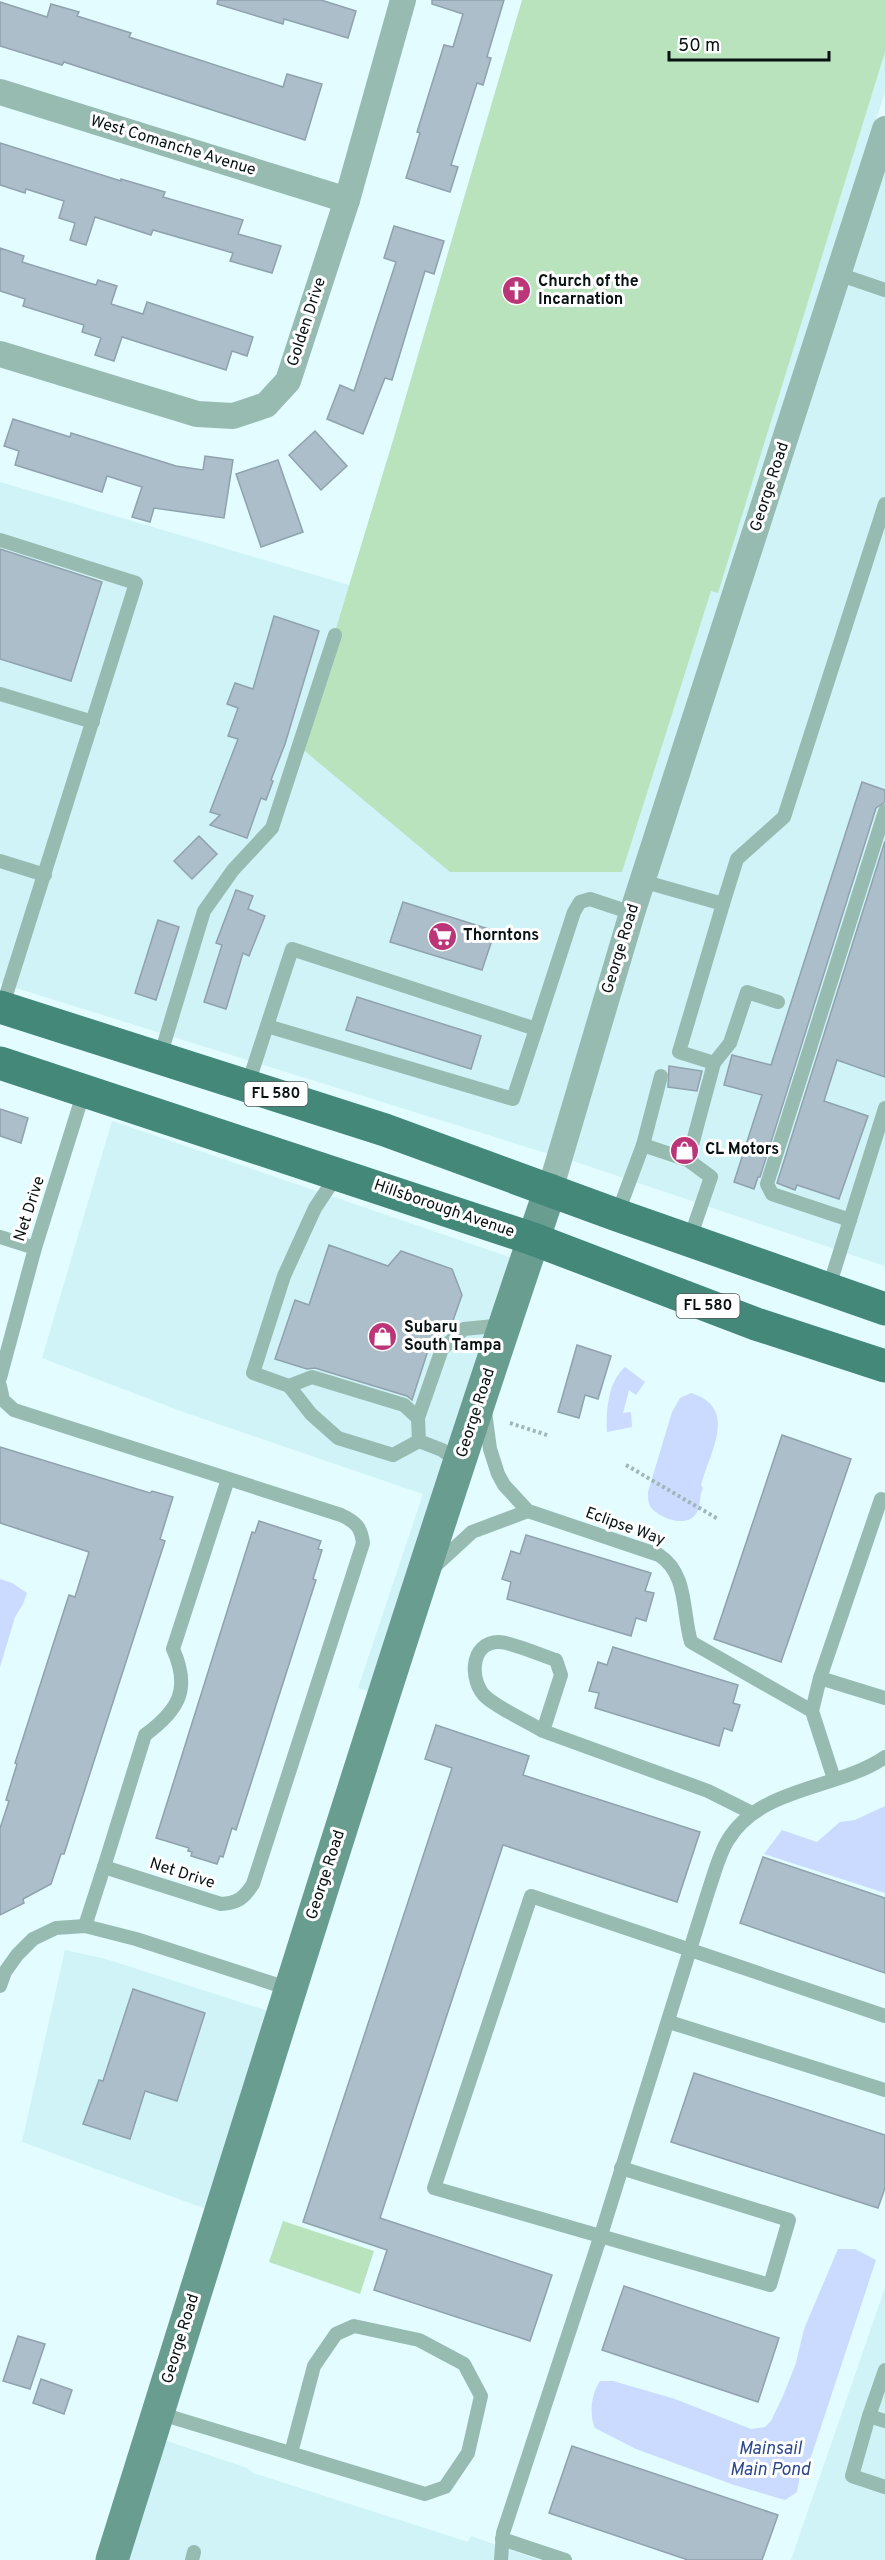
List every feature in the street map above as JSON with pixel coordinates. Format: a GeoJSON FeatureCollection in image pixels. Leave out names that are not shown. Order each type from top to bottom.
{"type":"FeatureCollection","features":[{"type":"Feature","properties":{"kind":"main road","name":"FL 580"},"geometry":{"type":"LineString","coordinates":[[1,1008],[248,1084],[385,1130],[689,1241],[885,1309]]}},
{"type":"Feature","properties":{"kind":"main road","name":"Hillsborough Avenue"},"geometry":{"type":"LineString","coordinates":[[0,1064],[80,1105],[338,1173],[533,1239],[756,1324],[885,1366]]}},
{"type":"Feature","properties":{"kind":"street","name":"Golden Drive"},"geometry":{"type":"LineString","coordinates":[[0,354],[198,414],[233,416],[266,405],[288,381],[347,200],[403,0]]}},
{"type":"Feature","properties":{"kind":"street","name":"West Comanche Avenue"},"geometry":{"type":"LineString","coordinates":[[0,92],[347,200]]}},
{"type":"Feature","properties":{"kind":"street","name":"George Road"},"geometry":{"type":"LineString","coordinates":[[112,2560],[290,1989],[482,1392],[550,1190],[642,881],[885,129]]}},
{"type":"Feature","properties":{"kind":"lane"},"geometry":{"type":"LineString","coordinates":[[838,274],[885,290]]}},
{"type":"Feature","properties":{"kind":"lane"},"geometry":{"type":"LineString","coordinates":[[714,1063],[680,1052],[723,904],[737,859],[784,817],[885,504]]}},
{"type":"Feature","properties":{"kind":"lane"},"geometry":{"type":"LineString","coordinates":[[0,540],[136,583],[1,1008]]}},
{"type":"Feature","properties":{"kind":"lane"},"geometry":{"type":"LineString","coordinates":[[160,1057],[204,911],[233,870],[272,828],[335,635]]}},
{"type":"Feature","properties":{"kind":"lane"},"geometry":{"type":"LineString","coordinates":[[0,694],[93,722]]}},
{"type":"Feature","properties":{"kind":"lane"},"geometry":{"type":"LineString","coordinates":[[850,1221],[772,1194],[767,1184],[885,811]]}},
{"type":"Feature","properties":{"kind":"lane"},"geometry":{"type":"LineString","coordinates":[[0,861],[45,875]]}},
{"type":"Feature","properties":{"kind":"lane"},"geometry":{"type":"LineString","coordinates":[[642,881],[723,904]]}},
{"type":"Feature","properties":{"kind":"lane"},"geometry":{"type":"LineString","coordinates":[[267,1026],[513,1099],[574,912],[580,902],[590,899],[632,913]]}},
{"type":"Feature","properties":{"kind":"lane"},"geometry":{"type":"LineString","coordinates":[[248,1084],[292,949],[536,1029]]}},
{"type":"Feature","properties":{"kind":"lane"},"geometry":{"type":"LineString","coordinates":[[688,1160],[714,1063],[730,1043],[747,992],[778,1002]]}},
{"type":"Feature","properties":{"kind":"lane"},"geometry":{"type":"LineString","coordinates":[[617,1215],[643,1145],[661,1076]]}},
{"type":"Feature","properties":{"kind":"lane","name":"Net Drive"},"geometry":{"type":"LineString","coordinates":[[0,1378],[35,1248],[80,1105]]}},
{"type":"Feature","properties":{"kind":"lane"},"geometry":{"type":"LineString","coordinates":[[828,1290],[885,1108]]}},
{"type":"Feature","properties":{"kind":"lane"},"geometry":{"type":"LineString","coordinates":[[643,1145],[688,1160],[711,1177],[689,1241]]}},
{"type":"Feature","properties":{"kind":"lane"},"geometry":{"type":"LineString","coordinates":[[338,1173],[315,1208],[284,1276],[253,1374],[289,1386],[311,1414],[338,1438],[393,1455],[419,1441],[442,1450],[460,1463]]}},
{"type":"Feature","properties":{"kind":"lane"},"geometry":{"type":"LineString","coordinates":[[0,1237],[35,1248]]}},
{"type":"Feature","properties":{"kind":"lane"},"geometry":{"type":"LineString","coordinates":[[419,1441],[418,1418],[442,1349],[464,1329],[504,1325]]}},
{"type":"Feature","properties":{"kind":"lane"},"geometry":{"type":"LineString","coordinates":[[289,1386],[312,1377],[404,1405],[418,1418]]}},
{"type":"Feature","properties":{"kind":"lane","name":"Net Drive"},"geometry":{"type":"LineString","coordinates":[[0,1386],[3,1400],[14,1410],[355,1521],[362,1531],[363,1543],[356,1566],[253,1884],[244,1897],[235,1903],[221,1904],[104,1867]]}},
{"type":"Feature","properties":{"kind":"lane"},"geometry":{"type":"LineString","coordinates":[[422,1578],[472,1532],[490,1523],[528,1511],[504,1485],[498,1474],[490,1449],[482,1392]]}},
{"type":"Feature","properties":{"kind":"lane"},"geometry":{"type":"LineString","coordinates":[[85,1926],[145,1735],[162,1723],[176,1705],[182,1686],[180,1665],[173,1649],[228,1479]]}},
{"type":"Feature","properties":{"kind":"lane"},"geometry":{"type":"LineString","coordinates":[[834,1779],[812,1711],[820,1678],[881,1499]]}},
{"type":"Feature","properties":{"kind":"lane","name":"Eclipse Way"},"geometry":{"type":"LineString","coordinates":[[528,1511],[659,1555],[671,1562],[678,1574],[691,1642],[812,1711]]}},
{"type":"Feature","properties":{"kind":"lane"},"geometry":{"type":"LineString","coordinates":[[543,1731],[561,1675],[556,1660],[500,1642],[488,1645],[478,1653],[473,1670],[476,1684],[486,1698],[543,1731],[708,1791],[752,1812]]}},
{"type":"Feature","properties":{"kind":"lane"},"geometry":{"type":"LineString","coordinates":[[820,1678],[885,1698]]}},
{"type":"Feature","properties":{"kind":"lane"},"geometry":{"type":"LineString","coordinates":[[501,2560],[502,2539],[669,2022],[708,1892],[728,1840],[752,1812],[803,1790],[869,1768],[885,1757]]}},
{"type":"Feature","properties":{"kind":"lane"},"geometry":{"type":"LineString","coordinates":[[621,2168],[789,2220],[770,2285],[434,2188],[531,1896],[885,2016]]}},
{"type":"Feature","properties":{"kind":"lane"},"geometry":{"type":"LineString","coordinates":[[0,1986],[5,1972],[16,1955],[33,1939],[56,1928],[85,1926],[129,1937],[290,1989]]}},
{"type":"Feature","properties":{"kind":"lane"},"geometry":{"type":"LineString","coordinates":[[669,2022],[885,2090]]}},
{"type":"Feature","properties":{"kind":"lane"},"geometry":{"type":"LineString","coordinates":[[158,2413],[425,2494],[445,2487],[468,2453],[481,2396],[465,2364],[419,2340],[354,2326],[336,2334],[314,2366],[291,2453]]}},
{"type":"Feature","properties":{"kind":"lane"},"geometry":{"type":"LineString","coordinates":[[885,2370],[852,2476],[885,2487]]}},
{"type":"Feature","properties":{"kind":"lane"},"geometry":{"type":"LineString","coordinates":[[869,2416],[885,2421]]}},
{"type":"Feature","properties":{"kind":"lane"},"geometry":{"type":"LineString","coordinates":[[502,2539],[565,2560]]}},
{"type":"Feature","properties":{"kind":"path"},"geometry":{"type":"LineString","coordinates":[[510,1423],[550,1436]]}},
{"type":"Feature","properties":{"kind":"path"},"geometry":{"type":"LineString","coordinates":[[626,1465],[718,1519]]}},
{"type":"Feature","properties":{"kind":"shaded area"},"geometry":{"type":"Polygon","coordinates":[[[885,52],[885,92],[621,909],[549,1154],[0,983],[0,482],[349,585],[300,747],[711,591],[717,592],[885,52]]]}},
{"type":"Feature","properties":{"kind":"shaded area"},"geometry":{"type":"Polygon","coordinates":[[[885,164],[885,1266],[570,1160],[642,916],[885,164]]]}},
{"type":"Feature","properties":{"kind":"shaded area"},"geometry":{"type":"Polygon","coordinates":[[[112,1121],[515,1259],[373,1693],[358,1688],[423,1494],[186,1413],[42,1358],[112,1121]]]}},
{"type":"Feature","properties":{"kind":"shaded area"},"geometry":{"type":"Polygon","coordinates":[[[65,1950],[106,1959],[271,2012],[209,2210],[22,2142],[65,1950]]]}},
{"type":"Feature","properties":{"kind":"shaded area"},"geometry":{"type":"Polygon","coordinates":[[[885,2288],[885,2560],[791,2560],[885,2288]]]}},
{"type":"Feature","properties":{"kind":"shaded area"},"geometry":{"type":"Polygon","coordinates":[[[161,2439],[247,2468],[253,2473],[468,2542],[471,2536],[539,2560],[124,2560],[161,2439]]]}},
{"type":"Feature","properties":{"kind":"green space"},"geometry":{"type":"Polygon","coordinates":[[[522,0],[885,0],[885,52],[718,593],[711,591],[622,872],[450,872],[300,747],[522,0]]]}},
{"type":"Feature","properties":{"kind":"green space"},"geometry":{"type":"Polygon","coordinates":[[[283,2221],[374,2251],[360,2294],[269,2262],[283,2221]]]}},
{"type":"Feature","properties":{"kind":"water"},"geometry":{"type":"Polygon","coordinates":[[[625,1367],[645,1382],[636,1395],[629,1390],[623,1413],[631,1412],[632,1427],[607,1432],[608,1406],[612,1388],[619,1373],[625,1367]]]}},
{"type":"Feature","properties":{"kind":"water"},"geometry":{"type":"Polygon","coordinates":[[[691,1393],[706,1400],[714,1409],[718,1420],[717,1432],[701,1485],[703,1488],[697,1512],[691,1519],[678,1521],[665,1518],[654,1510],[649,1504],[648,1492],[672,1412],[680,1398],[691,1393]]]}},
{"type":"Feature","properties":{"kind":"water"},"geometry":{"type":"Polygon","coordinates":[[[0,1579],[12,1583],[27,1593],[15,1617],[0,1667],[0,1579]]]}},
{"type":"Feature","properties":{"kind":"water"},"geometry":{"type":"Polygon","coordinates":[[[885,1806],[885,1893],[764,1854],[782,1830],[817,1842],[840,1822],[855,1820],[885,1806]]]}},
{"type":"Feature","properties":{"kind":"water","name":"Mainsail Main Pond"},"geometry":{"type":"Polygon","coordinates":[[[838,2249],[855,2249],[876,2260],[811,2457],[800,2475],[797,2492],[785,2500],[734,2485],[636,2449],[595,2428],[592,2405],[600,2381],[613,2381],[675,2399],[751,2429],[765,2427],[771,2421],[783,2396],[796,2363],[804,2329],[838,2249]]]}},
{"type":"Feature","properties":{"kind":"building"},"geometry":{"type":"Polygon","coordinates":[[[218,0],[321,0],[356,11],[348,38],[284,19],[283,24],[217,4],[218,0]]]}},
{"type":"Feature","properties":{"kind":"building"},"geometry":{"type":"Polygon","coordinates":[[[432,0],[504,0],[487,57],[491,58],[483,85],[477,83],[451,165],[458,167],[450,192],[406,178],[420,133],[417,132],[444,45],[453,47],[463,14],[432,4],[432,0]]]}},
{"type":"Feature","properties":{"kind":"building"},"geometry":{"type":"Polygon","coordinates":[[[0,2],[47,17],[51,4],[79,12],[77,16],[131,33],[129,37],[283,87],[287,74],[322,84],[305,140],[64,62],[62,65],[0,46],[0,2]]]}},
{"type":"Feature","properties":{"kind":"building"},"geometry":{"type":"Polygon","coordinates":[[[0,143],[121,181],[121,179],[165,192],[163,197],[243,220],[238,234],[281,246],[272,273],[230,261],[233,253],[153,230],[151,235],[95,217],[86,245],[70,240],[75,223],[59,218],[64,201],[26,189],[25,193],[0,185],[0,143]]]}},
{"type":"Feature","properties":{"kind":"building"},"geometry":{"type":"Polygon","coordinates":[[[394,226],[444,241],[434,274],[425,271],[392,380],[385,378],[363,434],[327,419],[340,385],[354,391],[396,262],[384,258],[394,226]]]}},
{"type":"Feature","properties":{"kind":"building"},"geometry":{"type":"Polygon","coordinates":[[[0,248],[24,256],[22,262],[96,285],[98,280],[117,286],[111,304],[143,314],[147,302],[253,337],[247,356],[232,351],[226,370],[122,337],[114,361],[95,355],[101,338],[82,332],[84,325],[23,306],[25,299],[0,291],[0,248]]]}},
{"type":"Feature","properties":{"kind":"building"},"geometry":{"type":"Polygon","coordinates":[[[13,419],[70,437],[71,433],[176,466],[203,470],[205,456],[233,460],[224,518],[154,508],[150,522],[132,517],[142,487],[107,476],[102,492],[15,465],[19,451],[4,446],[13,419]]]}},
{"type":"Feature","properties":{"kind":"building"},"geometry":{"type":"Polygon","coordinates":[[[315,431],[347,466],[321,490],[289,455],[315,431]]]}},
{"type":"Feature","properties":{"kind":"building"},"geometry":{"type":"Polygon","coordinates":[[[278,460],[303,532],[261,547],[236,474],[278,460]]]}},
{"type":"Feature","properties":{"kind":"building"},"geometry":{"type":"Polygon","coordinates":[[[0,549],[102,582],[71,681],[0,659],[0,549]]]}},
{"type":"Feature","properties":{"kind":"building"},"geometry":{"type":"Polygon","coordinates":[[[274,616],[319,631],[285,744],[271,780],[273,781],[266,800],[261,798],[247,838],[210,825],[220,815],[210,812],[238,739],[228,736],[238,708],[227,704],[235,683],[253,689],[274,616]]]}},
{"type":"Feature","properties":{"kind":"building"},"geometry":{"type":"Polygon","coordinates":[[[862,782],[885,790],[885,802],[876,808],[760,1177],[754,1189],[734,1182],[762,1095],[724,1085],[732,1055],[771,1065],[862,782]]]}},
{"type":"Feature","properties":{"kind":"building"},"geometry":{"type":"Polygon","coordinates":[[[199,836],[217,854],[192,879],[174,861],[199,836]]]}},
{"type":"Feature","properties":{"kind":"building"},"geometry":{"type":"Polygon","coordinates":[[[885,841],[885,1077],[837,1060],[824,1101],[868,1116],[839,1199],[797,1185],[795,1190],[777,1183],[885,841]]]}},
{"type":"Feature","properties":{"kind":"building"},"geometry":{"type":"Polygon","coordinates":[[[236,890],[253,896],[248,909],[265,916],[249,956],[243,953],[226,1009],[204,1002],[222,945],[216,943],[236,890]]]}},
{"type":"Feature","properties":{"kind":"building","name":"Thorntons"},"geometry":{"type":"Polygon","coordinates":[[[403,902],[495,931],[482,970],[390,942],[403,902]]]}},
{"type":"Feature","properties":{"kind":"building"},"geometry":{"type":"Polygon","coordinates":[[[158,920],[179,927],[156,1000],[135,993],[158,920]]]}},
{"type":"Feature","properties":{"kind":"building"},"geometry":{"type":"Polygon","coordinates":[[[357,997],[481,1036],[471,1069],[346,1030],[357,997]]]}},
{"type":"Feature","properties":{"kind":"building"},"geometry":{"type":"Polygon","coordinates":[[[669,1066],[702,1071],[697,1091],[668,1087],[669,1066]]]}},
{"type":"Feature","properties":{"kind":"building"},"geometry":{"type":"Polygon","coordinates":[[[0,1109],[28,1118],[21,1143],[0,1136],[0,1109]]]}},
{"type":"Feature","properties":{"kind":"building"},"geometry":{"type":"Polygon","coordinates":[[[329,1245],[388,1266],[401,1251],[452,1269],[462,1295],[450,1329],[431,1341],[412,1400],[407,1396],[315,1368],[307,1369],[275,1359],[295,1300],[309,1305],[329,1245]]]}},
{"type":"Feature","properties":{"kind":"building"},"geometry":{"type":"Polygon","coordinates":[[[577,1345],[611,1356],[598,1399],[585,1395],[579,1418],[558,1412],[577,1345]]]}},
{"type":"Feature","properties":{"kind":"building"},"geometry":{"type":"Polygon","coordinates":[[[782,1435],[851,1459],[781,1662],[714,1639],[782,1435]]]}},
{"type":"Feature","properties":{"kind":"building"},"geometry":{"type":"Polygon","coordinates":[[[0,1447],[150,1493],[152,1491],[173,1497],[160,1539],[165,1541],[64,1854],[61,1854],[51,1884],[23,1899],[24,1903],[0,1915],[0,1828],[9,1801],[6,1800],[17,1764],[15,1763],[69,1595],[75,1597],[89,1552],[0,1523],[0,1447]]]}},
{"type":"Feature","properties":{"kind":"building"},"geometry":{"type":"Polygon","coordinates":[[[259,1521],[321,1541],[318,1549],[322,1550],[313,1579],[316,1580],[236,1830],[232,1828],[223,1857],[220,1856],[217,1864],[191,1856],[192,1852],[188,1851],[189,1848],[156,1838],[252,1532],[255,1533],[259,1521]]]}},
{"type":"Feature","properties":{"kind":"building"},"geometry":{"type":"Polygon","coordinates":[[[526,1535],[651,1573],[645,1591],[654,1593],[646,1621],[636,1618],[631,1636],[507,1599],[511,1582],[502,1579],[511,1551],[520,1554],[526,1535]]]}},
{"type":"Feature","properties":{"kind":"building"},"geometry":{"type":"Polygon","coordinates":[[[613,1647],[738,1685],[733,1703],[740,1705],[732,1731],[724,1728],[719,1746],[595,1708],[599,1693],[589,1691],[598,1662],[607,1665],[613,1647]]]}},
{"type":"Feature","properties":{"kind":"building"},"geometry":{"type":"Polygon","coordinates":[[[436,1725],[529,1756],[523,1775],[700,1832],[677,1902],[503,1845],[380,2218],[552,2275],[530,2341],[374,2290],[387,2250],[303,2222],[452,1768],[425,1759],[436,1725]]]}},
{"type":"Feature","properties":{"kind":"building"},"geometry":{"type":"Polygon","coordinates":[[[763,1857],[885,1898],[885,1973],[740,1923],[763,1857]]]}},
{"type":"Feature","properties":{"kind":"building"},"geometry":{"type":"Polygon","coordinates":[[[133,1989],[205,2013],[177,2101],[145,2091],[130,2139],[83,2124],[99,2080],[103,2081],[133,1989]]]}},
{"type":"Feature","properties":{"kind":"building"},"geometry":{"type":"Polygon","coordinates":[[[694,2073],[885,2135],[885,2188],[878,2208],[671,2142],[694,2073]]]}},
{"type":"Feature","properties":{"kind":"building"},"geometry":{"type":"Polygon","coordinates":[[[624,2286],[779,2338],[758,2402],[602,2350],[624,2286]]]}},
{"type":"Feature","properties":{"kind":"building"},"geometry":{"type":"Polygon","coordinates":[[[18,2336],[45,2344],[30,2389],[3,2381],[18,2336]]]}},
{"type":"Feature","properties":{"kind":"building"},"geometry":{"type":"Polygon","coordinates":[[[41,2379],[72,2390],[64,2414],[33,2403],[41,2379]]]}},
{"type":"Feature","properties":{"kind":"building"},"geometry":{"type":"Polygon","coordinates":[[[572,2446],[778,2515],[762,2560],[688,2560],[549,2513],[572,2446]]]}},
{"type":"Feature","properties":{"kind":"place","name":"Church of the Incarnation"},"geometry":{"type":"Point","coordinates":[517,291]}},
{"type":"Feature","properties":{"kind":"place","name":"Thorntons"},"geometry":{"type":"Point","coordinates":[442,936]}},
{"type":"Feature","properties":{"kind":"place","name":"CL Motors"},"geometry":{"type":"Point","coordinates":[684,1150]}},
{"type":"Feature","properties":{"kind":"place","name":"Subaru South Tampa"},"geometry":{"type":"Point","coordinates":[383,1337]}}]}
